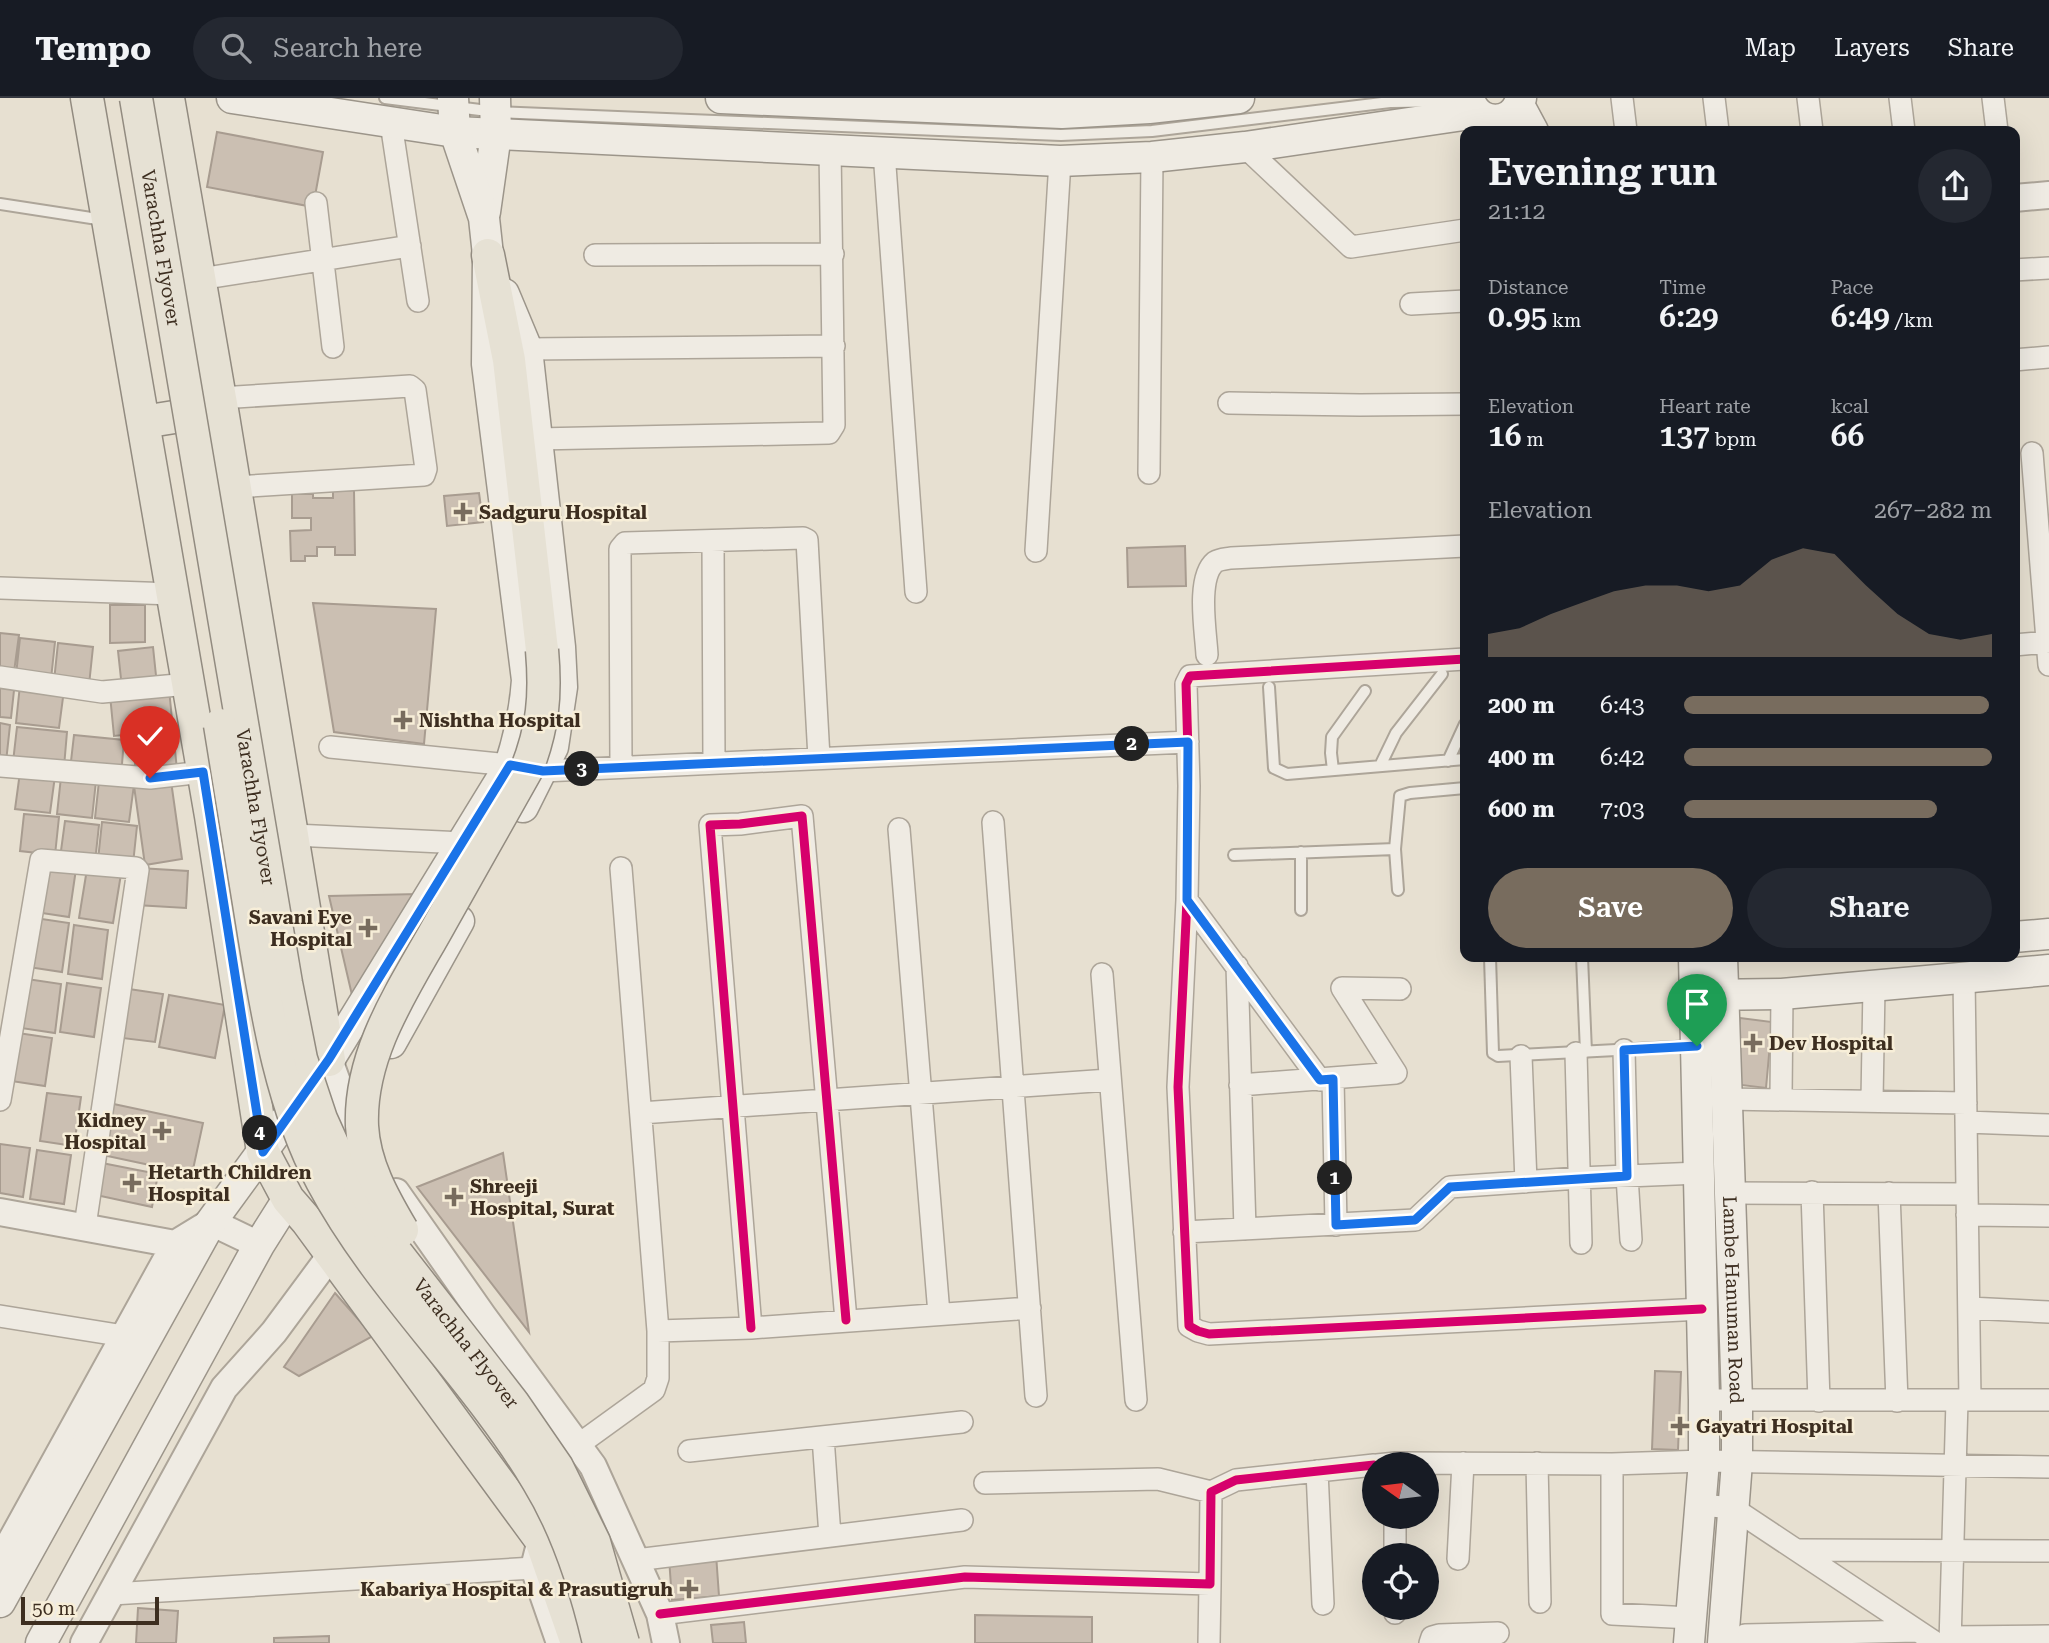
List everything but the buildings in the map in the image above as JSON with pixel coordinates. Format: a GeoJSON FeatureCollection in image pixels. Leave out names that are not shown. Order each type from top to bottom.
{"type":"FeatureCollection","features":[{"type":"Feature","properties":{"kind":"main road"},"geometry":{"type":"LineString","coordinates":[[87,98],[203,772],[263,1152],[288,1199],[307,1221],[506,1493],[577,1643]]}},
{"type":"Feature","properties":{"kind":"main road","name":"Varachha Flyover"},"geometry":{"type":"LineString","coordinates":[[117,98],[263,990],[279,1064],[299,1131],[321,1181],[356,1238],[499,1424],[539,1482],[573,1552],[599,1643]]}},
{"type":"Feature","properties":{"kind":"main road","name":"Varachha Flyover"},"geometry":{"type":"LineString","coordinates":[[136,98],[301,1059],[321,1119],[344,1170],[373,1223],[513,1403],[557,1467],[594,1542],[623,1643]]}},
{"type":"Feature","properties":{"kind":"main road"},"geometry":{"type":"LineString","coordinates":[[168,98],[329,1059]]}},
{"type":"Feature","properties":{"kind":"main road"},"geometry":{"type":"LineString","coordinates":[[232,98],[388,111],[496,115],[830,149],[1060,161],[1152,157],[1245,147],[1500,107],[1526,126]]}},
{"type":"Feature","properties":{"kind":"main road"},"geometry":{"type":"LineString","coordinates":[[720,98],[960,103],[1062,113],[1149,108],[1239,98]]}},
{"type":"Feature","properties":{"kind":"main road"},"geometry":{"type":"LineString","coordinates":[[454,113],[484,218],[488,255],[509,360],[542,650],[545,683],[543,716],[537,745],[526,771],[390,1014],[366,1075],[362,1100],[362,1128],[366,1154],[376,1183],[409,1241],[513,1403]]}},
{"type":"Feature","properties":{"kind":"main road"},"geometry":{"type":"LineString","coordinates":[[484,218],[496,115]]}},
{"type":"Feature","properties":{"kind":"main road"},"geometry":{"type":"LineString","coordinates":[[349,1115],[543,771],[553,747],[562,687],[560,647],[527,349],[488,255]]}},
{"type":"Feature","properties":{"kind":"main road"},"geometry":{"type":"LineString","coordinates":[[0,1602],[19,1528],[211,1222],[329,1059],[510,765],[525,712],[527,680],[486,363],[488,255]]}},
{"type":"Feature","properties":{"kind":"main road"},"geometry":{"type":"LineString","coordinates":[[143,422],[221,404]]}},
{"type":"Feature","properties":{"kind":"main road"},"geometry":{"type":"LineString","coordinates":[[2020,919],[2049,917]]}},
{"type":"Feature","properties":{"kind":"main road"},"geometry":{"type":"LineString","coordinates":[[2020,936],[2049,934]]}},
{"type":"Feature","properties":{"kind":"main road"},"geometry":{"type":"LineString","coordinates":[[2020,957],[2049,954]]}},
{"type":"Feature","properties":{"kind":"main road","name":"Lambe Hanuman Road"},"geometry":{"type":"LineString","coordinates":[[1698,962],[1723,995]]}},
{"type":"Feature","properties":{"kind":"main road","name":"Lambe Hanuman Road"},"geometry":{"type":"LineString","coordinates":[[1722,962],[1737,1400],[1737,1462],[1726,1606],[1740,1640]]}},
{"type":"Feature","properties":{"kind":"main road"},"geometry":{"type":"LineString","coordinates":[[1723,995],[1764,981],[1965,962]]}},
{"type":"Feature","properties":{"kind":"main road"},"geometry":{"type":"LineString","coordinates":[[1723,995],[1783,994],[2049,970]]}},
{"type":"Feature","properties":{"kind":"main road","name":"Lambe Hanuman Road"},"geometry":{"type":"LineString","coordinates":[[1690,1631],[1704,1461],[1697,1046],[1723,995]]}},
{"type":"Feature","properties":{"kind":"main road"},"geometry":{"type":"LineString","coordinates":[[41,1643],[260,1245],[288,1199]]}},
{"type":"Feature","properties":{"kind":"street"},"geometry":{"type":"LineString","coordinates":[[1622,98],[1625,126]]}},
{"type":"Feature","properties":{"kind":"street"},"geometry":{"type":"LineString","coordinates":[[1714,98],[1717,126]]}},
{"type":"Feature","properties":{"kind":"street"},"geometry":{"type":"LineString","coordinates":[[1808,98],[1811,126]]}},
{"type":"Feature","properties":{"kind":"street"},"geometry":{"type":"LineString","coordinates":[[1900,98],[1903,126]]}},
{"type":"Feature","properties":{"kind":"street"},"geometry":{"type":"LineString","coordinates":[[1993,98],[1996,126]]}},
{"type":"Feature","properties":{"kind":"street"},"geometry":{"type":"LineString","coordinates":[[388,111],[418,301]]}},
{"type":"Feature","properties":{"kind":"street"},"geometry":{"type":"LineString","coordinates":[[1245,147],[1351,247],[1460,231]]}},
{"type":"Feature","properties":{"kind":"street"},"geometry":{"type":"LineString","coordinates":[[537,439],[829,433],[834,425],[830,149]]}},
{"type":"Feature","properties":{"kind":"street"},"geometry":{"type":"LineString","coordinates":[[884,152],[916,592]]}},
{"type":"Feature","properties":{"kind":"street"},"geometry":{"type":"LineString","coordinates":[[1149,473],[1152,157]]}},
{"type":"Feature","properties":{"kind":"street"},"geometry":{"type":"LineString","coordinates":[[1036,551],[1060,161]]}},
{"type":"Feature","properties":{"kind":"street"},"geometry":{"type":"LineString","coordinates":[[2020,197],[2049,195]]}},
{"type":"Feature","properties":{"kind":"street"},"geometry":{"type":"LineString","coordinates":[[316,203],[333,347]]}},
{"type":"Feature","properties":{"kind":"street"},"geometry":{"type":"LineString","coordinates":[[200,279],[410,246]]}},
{"type":"Feature","properties":{"kind":"street"},"geometry":{"type":"LineString","coordinates":[[595,255],[833,254]]}},
{"type":"Feature","properties":{"kind":"street"},"geometry":{"type":"LineString","coordinates":[[2020,270],[2049,268]]}},
{"type":"Feature","properties":{"kind":"street"},"geometry":{"type":"LineString","coordinates":[[1411,304],[1460,301]]}},
{"type":"Feature","properties":{"kind":"street"},"geometry":{"type":"LineString","coordinates":[[527,349],[834,346]]}},
{"type":"Feature","properties":{"kind":"street"},"geometry":{"type":"LineString","coordinates":[[2020,359],[2049,357]]}},
{"type":"Feature","properties":{"kind":"street"},"geometry":{"type":"LineString","coordinates":[[221,404],[410,386],[415,390],[426,469],[424,475],[235,487]]}},
{"type":"Feature","properties":{"kind":"street"},"geometry":{"type":"LineString","coordinates":[[1229,403],[1460,404]]}},
{"type":"Feature","properties":{"kind":"street"},"geometry":{"type":"LineString","coordinates":[[2032,453],[2049,665]]}},
{"type":"Feature","properties":{"kind":"street"},"geometry":{"type":"LineString","coordinates":[[621,767],[621,547],[625,543],[807,540],[819,758]]}},
{"type":"Feature","properties":{"kind":"street"},"geometry":{"type":"LineString","coordinates":[[713,541],[714,763]]}},
{"type":"Feature","properties":{"kind":"street"},"geometry":{"type":"LineString","coordinates":[[1207,656],[1203,589],[1210,569],[1217,561],[1231,558],[1460,546]]}},
{"type":"Feature","properties":{"kind":"street"},"geometry":{"type":"LineString","coordinates":[[0,588],[173,594]]}},
{"type":"Feature","properties":{"kind":"street"},"geometry":{"type":"LineString","coordinates":[[2020,644],[2048,642]]}},
{"type":"Feature","properties":{"kind":"street"},"geometry":{"type":"LineString","coordinates":[[1460,659],[1190,676],[1186,684],[1187,900],[1178,1087],[1189,1326],[1204,1334],[1702,1309]]}},
{"type":"Feature","properties":{"kind":"street"},"geometry":{"type":"LineString","coordinates":[[0,677],[102,692],[188,684]]}},
{"type":"Feature","properties":{"kind":"street"},"geometry":{"type":"LineString","coordinates":[[330,747],[510,765],[543,771],[1188,742]]}},
{"type":"Feature","properties":{"kind":"street"},"geometry":{"type":"LineString","coordinates":[[0,766],[150,778],[203,772]]}},
{"type":"Feature","properties":{"kind":"street"},"geometry":{"type":"LineString","coordinates":[[751,1328],[710,825],[802,816],[846,1320]]}},
{"type":"Feature","properties":{"kind":"street"},"geometry":{"type":"LineString","coordinates":[[993,822],[1036,1395]]}},
{"type":"Feature","properties":{"kind":"street"},"geometry":{"type":"LineString","coordinates":[[899,829],[939,1314]]}},
{"type":"Feature","properties":{"kind":"street"},"geometry":{"type":"LineString","coordinates":[[293,835],[463,843]]}},
{"type":"Feature","properties":{"kind":"street"},"geometry":{"type":"LineString","coordinates":[[0,1100],[41,860],[136,868],[138,870],[85,1226]]}},
{"type":"Feature","properties":{"kind":"street"},"geometry":{"type":"LineString","coordinates":[[506,1493],[579,1445],[654,1390],[658,1378],[658,1331],[621,868]]}},
{"type":"Feature","properties":{"kind":"street"},"geometry":{"type":"LineString","coordinates":[[1187,900],[1326,1080],[1336,1225]]}},
{"type":"Feature","properties":{"kind":"street"},"geometry":{"type":"LineString","coordinates":[[1237,966],[1245,1229]]}},
{"type":"Feature","properties":{"kind":"street"},"geometry":{"type":"LineString","coordinates":[[1102,974],[1136,1401]]}},
{"type":"Feature","properties":{"kind":"street"},"geometry":{"type":"LineString","coordinates":[[1946,1641],[1953,1550],[1955,1466],[1964,1401],[1969,1308],[1964,978]]}},
{"type":"Feature","properties":{"kind":"street"},"geometry":{"type":"LineString","coordinates":[[1872,1100],[1874,987]]}},
{"type":"Feature","properties":{"kind":"street"},"geometry":{"type":"LineString","coordinates":[[1240,1085],[1396,1073],[1342,988],[1400,989]]}},
{"type":"Feature","properties":{"kind":"street"},"geometry":{"type":"LineString","coordinates":[[1781,1098],[1783,994]]}},
{"type":"Feature","properties":{"kind":"street"},"geometry":{"type":"LineString","coordinates":[[1624,1050],[1631,1240]]}},
{"type":"Feature","properties":{"kind":"street"},"geometry":{"type":"LineString","coordinates":[[1581,1052],[1581,1243]]}},
{"type":"Feature","properties":{"kind":"street"},"geometry":{"type":"LineString","coordinates":[[1521,1056],[1526,1182]]}},
{"type":"Feature","properties":{"kind":"street"},"geometry":{"type":"LineString","coordinates":[[329,1059],[349,1115],[405,1207],[593,1466],[660,1614],[666,1643]]}},
{"type":"Feature","properties":{"kind":"street"},"geometry":{"type":"LineString","coordinates":[[641,1113],[1109,1080]]}},
{"type":"Feature","properties":{"kind":"street"},"geometry":{"type":"LineString","coordinates":[[1727,1098],[1872,1100],[2049,1125]]}},
{"type":"Feature","properties":{"kind":"street"},"geometry":{"type":"LineString","coordinates":[[1184,1232],[1415,1220],[1450,1187],[1699,1173]]}},
{"type":"Feature","properties":{"kind":"street"},"geometry":{"type":"LineString","coordinates":[[1812,1192],[1819,1401]]}},
{"type":"Feature","properties":{"kind":"street"},"geometry":{"type":"LineString","coordinates":[[1730,1193],[1889,1193],[2049,1216]]}},
{"type":"Feature","properties":{"kind":"street"},"geometry":{"type":"LineString","coordinates":[[1889,1193],[1897,1401]]}},
{"type":"Feature","properties":{"kind":"street"},"geometry":{"type":"LineString","coordinates":[[0,1212],[175,1244]]}},
{"type":"Feature","properties":{"kind":"street"},"geometry":{"type":"LineString","coordinates":[[0,1561],[175,1244],[211,1222],[260,1245]]}},
{"type":"Feature","properties":{"kind":"street"},"geometry":{"type":"LineString","coordinates":[[84,1643],[224,1388],[274,1332],[331,1255]]}},
{"type":"Feature","properties":{"kind":"street"},"geometry":{"type":"LineString","coordinates":[[658,1331],[751,1328],[1030,1308]]}},
{"type":"Feature","properties":{"kind":"street"},"geometry":{"type":"LineString","coordinates":[[1969,1308],[2049,1312]]}},
{"type":"Feature","properties":{"kind":"street"},"geometry":{"type":"LineString","coordinates":[[0,1316],[124,1336]]}},
{"type":"Feature","properties":{"kind":"street"},"geometry":{"type":"LineString","coordinates":[[1704,1400],[2049,1400]]}},
{"type":"Feature","properties":{"kind":"street"},"geometry":{"type":"LineString","coordinates":[[689,1451],[962,1422]]}},
{"type":"Feature","properties":{"kind":"street"},"geometry":{"type":"LineString","coordinates":[[823,1437],[830,1536]]}},
{"type":"Feature","properties":{"kind":"street"},"geometry":{"type":"LineString","coordinates":[[1439,1463],[1612,1464],[1704,1461],[2049,1467]]}},
{"type":"Feature","properties":{"kind":"street"},"geometry":{"type":"LineString","coordinates":[[1458,1559],[1463,1463]]}},
{"type":"Feature","properties":{"kind":"street"},"geometry":{"type":"LineString","coordinates":[[1537,1463],[1540,1602]]}},
{"type":"Feature","properties":{"kind":"street"},"geometry":{"type":"LineString","coordinates":[[1612,1464],[1612,1614],[1690,1631]]}},
{"type":"Feature","properties":{"kind":"street"},"geometry":{"type":"LineString","coordinates":[[985,1483],[1162,1480],[1211,1492],[1236,1480],[1362,1466]]}},
{"type":"Feature","properties":{"kind":"street"},"geometry":{"type":"LineString","coordinates":[[1317,1471],[1323,1604]]}},
{"type":"Feature","properties":{"kind":"street"},"geometry":{"type":"LineString","coordinates":[[1209,1643],[1211,1492]]}},
{"type":"Feature","properties":{"kind":"street"},"geometry":{"type":"LineString","coordinates":[[1701,1505],[1733,1508],[1800,1550],[1916,1631],[1946,1641],[2049,1636]]}},
{"type":"Feature","properties":{"kind":"street"},"geometry":{"type":"LineString","coordinates":[[636,1560],[962,1520]]}},
{"type":"Feature","properties":{"kind":"street"},"geometry":{"type":"LineString","coordinates":[[1800,1550],[2049,1551]]}},
{"type":"Feature","properties":{"kind":"street"},"geometry":{"type":"LineString","coordinates":[[111,1594],[537,1554],[560,1643]]}},
{"type":"Feature","properties":{"kind":"street"},"geometry":{"type":"LineString","coordinates":[[660,1614],[965,1577],[1210,1584]]}},
{"type":"Feature","properties":{"kind":"street"},"geometry":{"type":"LineString","coordinates":[[1740,1640],[1916,1631]]}},
{"type":"Feature","properties":{"kind":"street"},"geometry":{"type":"LineString","coordinates":[[1430,1643],[1432,1637],[1438,1635],[1498,1633]]}},
{"type":"Feature","properties":{"kind":"lane"},"geometry":{"type":"LineString","coordinates":[[496,115],[1062,135],[1165,130],[1390,102],[1500,107]]}},
{"type":"Feature","properties":{"kind":"lane"},"geometry":{"type":"LineString","coordinates":[[0,204],[107,221]]}},
{"type":"Feature","properties":{"kind":"lane"},"geometry":{"type":"LineString","coordinates":[[1380,766],[1396,733],[1442,674]]}},
{"type":"Feature","properties":{"kind":"lane"},"geometry":{"type":"LineString","coordinates":[[1269,687],[1274,768],[1287,774],[1460,760]]}},
{"type":"Feature","properties":{"kind":"lane"},"geometry":{"type":"LineString","coordinates":[[1333,770],[1332,737],[1365,691]]}},
{"type":"Feature","properties":{"kind":"lane"},"geometry":{"type":"LineString","coordinates":[[1448,761],[1460,735]]}},
{"type":"Feature","properties":{"kind":"lane"},"geometry":{"type":"LineString","coordinates":[[1398,890],[1395,849],[1400,796],[1460,788]]}},
{"type":"Feature","properties":{"kind":"lane"},"geometry":{"type":"LineString","coordinates":[[1234,855],[1395,849]]}},
{"type":"Feature","properties":{"kind":"lane"},"geometry":{"type":"LineString","coordinates":[[1301,852],[1301,910]]}},
{"type":"Feature","properties":{"kind":"lane"},"geometry":{"type":"LineString","coordinates":[[1490,962],[1493,1053],[1498,1056],[1697,1046]]}},
{"type":"Feature","properties":{"kind":"lane"},"geometry":{"type":"LineString","coordinates":[[1581,1052],[1582,962]]}},
{"type":"Feature","properties":{"kind":"cycle path"},"geometry":{"type":"LineString","coordinates":[[1460,659],[1190,676],[1186,684],[1189,786],[1187,900],[1178,1087],[1189,1326],[1209,1334],[1702,1309]]}},
{"type":"Feature","properties":{"kind":"cycle path"},"geometry":{"type":"LineString","coordinates":[[751,1328],[710,825],[802,816],[846,1320]]}},
{"type":"Feature","properties":{"kind":"cycle path"},"geometry":{"type":"LineString","coordinates":[[660,1614],[965,1577],[1210,1584],[1211,1492],[1236,1480],[1362,1466]]}},
{"type":"Feature","properties":{"kind":"place","name":"Sadguru Hospital"},"geometry":{"type":"Point","coordinates":[463,512]}},
{"type":"Feature","properties":{"kind":"place","name":"Nishtha Hospital"},"geometry":{"type":"Point","coordinates":[403,720]}},
{"type":"Feature","properties":{"kind":"place","name":"Savani Eye Hospital"},"geometry":{"type":"Point","coordinates":[368,928]}},
{"type":"Feature","properties":{"kind":"place","name":"Dev Hospital"},"geometry":{"type":"Point","coordinates":[1753,1043]}},
{"type":"Feature","properties":{"kind":"place","name":"Kidney Hospital"},"geometry":{"type":"Point","coordinates":[162,1131]}},
{"type":"Feature","properties":{"kind":"place","name":"Hetarth Children Hospital"},"geometry":{"type":"Point","coordinates":[132,1183]}},
{"type":"Feature","properties":{"kind":"place","name":"Shreeji Hospital, Surat"},"geometry":{"type":"Point","coordinates":[454,1197]}},
{"type":"Feature","properties":{"kind":"place","name":"Gayatri Hospital"},"geometry":{"type":"Point","coordinates":[1680,1426]}},
{"type":"Feature","properties":{"kind":"place","name":"Kabariya Hospital & Prasutigruh"},"geometry":{"type":"Point","coordinates":[689,1589]}},
{"type":"Feature","properties":{"kind":"route"},"geometry":{"type":"LineString","coordinates":[[150,778],[203,772],[263,1152],[329,1059],[510,765],[543,771],[1188,742],[1187,900],[1320,1080],[1333,1079],[1336,1225],[1415,1220],[1450,1187],[1627,1176],[1624,1050],[1697,1046]]}}]}
